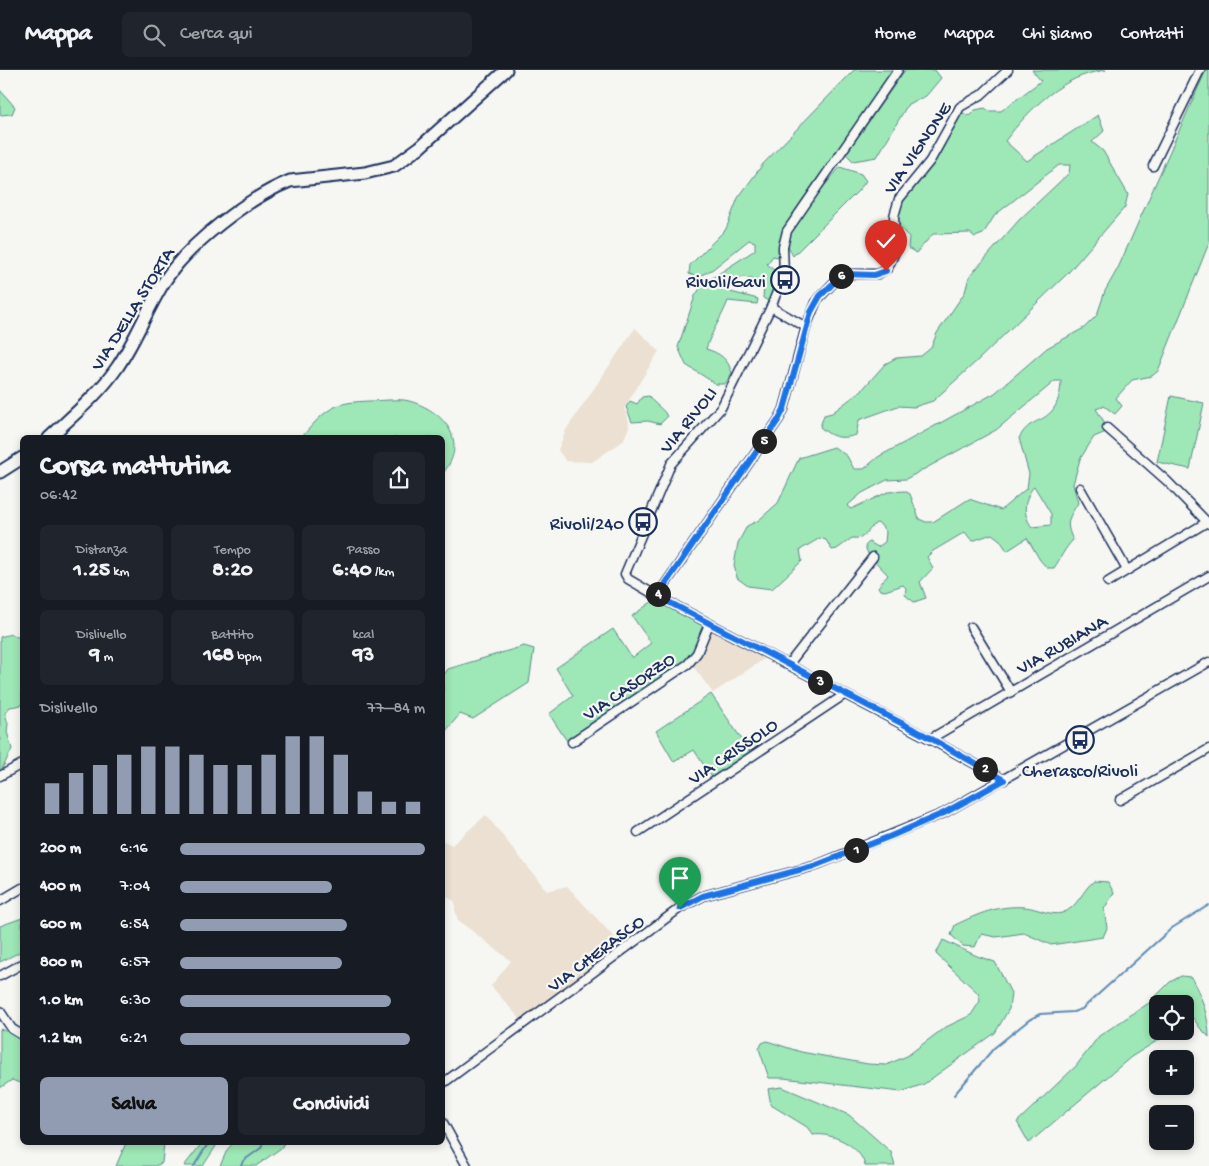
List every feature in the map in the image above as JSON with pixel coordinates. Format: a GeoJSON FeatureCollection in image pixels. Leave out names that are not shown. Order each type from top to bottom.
{"type":"FeatureCollection","features":[{"type":"Feature","properties":{"kind":"main road","name":"VIA DELLA STORTA"},"geometry":{"type":"LineString","coordinates":[[52,435],[82,408],[114,372],[132,344],[164,282],[184,255],[195,244],[248,204],[290,181],[365,174],[394,166],[420,148],[506,70]]}},
{"type":"Feature","properties":{"kind":"main road"},"geometry":{"type":"LineString","coordinates":[[3,467],[20,459]]}},
{"type":"Feature","properties":{"kind":"street","name":"VIA RIVOLI"},"geometry":{"type":"LineString","coordinates":[[898,70],[787,231],[784,248],[784,274],[771,307],[721,408],[671,464],[626,567],[625,574],[628,579],[657,596],[844,695],[930,738],[1004,780]]}},
{"type":"Feature","properties":{"kind":"street","name":"VIA VIGNONE"},"geometry":{"type":"LineString","coordinates":[[657,596],[782,414],[806,327],[817,300],[840,276],[846,274],[878,274],[888,268],[895,252],[894,216],[899,198],[930,161],[960,107],[981,95],[1008,70]]}},
{"type":"Feature","properties":{"kind":"street"},"geometry":{"type":"LineString","coordinates":[[1153,166],[1200,70]]}},
{"type":"Feature","properties":{"kind":"street"},"geometry":{"type":"LineString","coordinates":[[771,307],[806,327]]}},
{"type":"Feature","properties":{"kind":"street"},"geometry":{"type":"LineString","coordinates":[[1107,428],[1159,474],[1208,523],[1108,582]]}},
{"type":"Feature","properties":{"kind":"street"},"geometry":{"type":"LineString","coordinates":[[1080,488],[1127,570]]}},
{"type":"Feature","properties":{"kind":"street"},"geometry":{"type":"LineString","coordinates":[[788,665],[873,557]]}},
{"type":"Feature","properties":{"kind":"street","name":"VIA RUBIANA"},"geometry":{"type":"LineString","coordinates":[[930,738],[1209,576]]}},
{"type":"Feature","properties":{"kind":"street","name":"VIA CASORZO"},"geometry":{"type":"LineString","coordinates":[[572,742],[688,664],[697,653],[709,624]]}},
{"type":"Feature","properties":{"kind":"street"},"geometry":{"type":"LineString","coordinates":[[971,627],[1010,692]]}},
{"type":"Feature","properties":{"kind":"street","name":"VIA CHERASCO"},"geometry":{"type":"LineString","coordinates":[[445,1082],[680,908],[703,896],[814,866],[944,813],[1209,662]]}},
{"type":"Feature","properties":{"kind":"street","name":"VIA CRISSOLO"},"geometry":{"type":"LineString","coordinates":[[638,832],[844,695]]}},
{"type":"Feature","properties":{"kind":"street"},"geometry":{"type":"LineString","coordinates":[[1120,800],[1209,749]]}},
{"type":"Feature","properties":{"kind":"street"},"geometry":{"type":"LineString","coordinates":[[0,776],[20,765]]}},
{"type":"Feature","properties":{"kind":"street"},"geometry":{"type":"LineString","coordinates":[[0,901],[20,889]]}},
{"type":"Feature","properties":{"kind":"street"},"geometry":{"type":"LineString","coordinates":[[0,976],[20,965]]}},
{"type":"Feature","properties":{"kind":"street"},"geometry":{"type":"LineString","coordinates":[[0,1011],[12,1029],[20,1034]]}},
{"type":"Feature","properties":{"kind":"street"},"geometry":{"type":"LineString","coordinates":[[445,1126],[467,1166]]}},
{"type":"Feature","properties":{"kind":"shaded area"},"geometry":{"type":"Polygon","coordinates":[[[635,328],[659,351],[624,408],[629,427],[623,441],[592,462],[566,461],[558,450],[566,430],[635,328]]]}},
{"type":"Feature","properties":{"kind":"shaded area"},"geometry":{"type":"Polygon","coordinates":[[[710,628],[767,657],[713,693],[692,665],[710,628]]]}},
{"type":"Feature","properties":{"kind":"shaded area"},"geometry":{"type":"Polygon","coordinates":[[[486,815],[547,891],[567,886],[623,947],[522,1021],[491,986],[511,961],[458,920],[455,901],[445,896],[445,842],[452,845],[486,815]]]}},
{"type":"Feature","properties":{"kind":"green space"},"geometry":{"type":"Polygon","coordinates":[[[854,70],[893,70],[796,209],[779,241],[778,257],[773,256],[767,264],[776,272],[779,279],[770,302],[763,298],[763,282],[744,277],[726,284],[723,290],[758,299],[757,304],[728,301],[706,349],[723,357],[732,373],[725,384],[716,384],[686,365],[678,347],[695,296],[703,284],[755,250],[755,242],[749,240],[713,269],[698,277],[689,274],[690,265],[726,229],[738,198],[763,164],[854,70]]]}},
{"type":"Feature","properties":{"kind":"green space"},"geometry":{"type":"Polygon","coordinates":[[[905,70],[935,70],[941,78],[926,96],[908,104],[877,157],[853,161],[846,154],[905,70]]]}},
{"type":"Feature","properties":{"kind":"green space"},"geometry":{"type":"Polygon","coordinates":[[[1032,70],[1106,70],[1090,73],[1076,79],[1049,95],[1025,117],[1005,141],[1027,161],[1098,115],[1104,131],[1092,142],[1103,151],[1128,194],[1125,207],[1067,274],[933,401],[914,407],[898,406],[859,420],[856,435],[851,437],[836,437],[828,433],[820,427],[824,415],[832,413],[862,390],[885,364],[896,358],[921,356],[931,348],[937,333],[965,292],[969,277],[1019,220],[1069,173],[1070,165],[1059,165],[995,215],[983,234],[975,237],[970,233],[933,234],[916,253],[908,248],[909,237],[898,226],[897,207],[940,153],[959,111],[969,116],[975,110],[985,108],[989,111],[1001,111],[1041,81],[1032,70]]]}},
{"type":"Feature","properties":{"kind":"green space"},"geometry":{"type":"Polygon","coordinates":[[[1206,70],[1209,70],[1209,243],[1158,371],[1152,376],[1132,380],[1116,398],[1122,406],[1115,414],[1104,406],[1096,409],[1105,423],[1106,432],[1094,437],[1080,459],[1073,484],[1078,503],[1068,525],[1073,540],[1054,568],[1047,568],[1027,538],[1007,551],[1000,540],[992,534],[972,541],[965,532],[933,551],[927,557],[933,568],[920,582],[926,598],[914,602],[905,595],[906,588],[903,585],[885,591],[880,590],[878,587],[888,575],[868,554],[865,546],[869,542],[878,547],[885,542],[886,532],[880,524],[876,523],[863,536],[852,538],[837,549],[832,550],[826,540],[820,538],[800,550],[802,561],[772,589],[748,586],[737,578],[734,565],[738,543],[747,526],[759,520],[778,503],[799,458],[834,447],[847,456],[854,469],[864,469],[878,457],[995,393],[1047,348],[1084,328],[1097,315],[1105,291],[1118,268],[1206,70]],[[1055,381],[996,430],[906,479],[887,480],[862,493],[847,506],[851,509],[888,492],[905,491],[910,494],[919,519],[926,522],[933,522],[969,499],[1001,510],[1027,488],[1029,474],[1019,438],[1027,428],[1047,416],[1056,406],[1061,381],[1055,381]],[[1034,486],[1028,496],[1026,516],[1032,527],[1051,525],[1051,514],[1034,486]]]}},
{"type":"Feature","properties":{"kind":"green space"},"geometry":{"type":"Polygon","coordinates":[[[0,90],[15,107],[12,114],[0,115],[0,90]]]}},
{"type":"Feature","properties":{"kind":"green space"},"geometry":{"type":"Polygon","coordinates":[[[840,167],[861,174],[866,181],[793,256],[788,242],[791,231],[803,212],[840,167]]]}},
{"type":"Feature","properties":{"kind":"green space"},"geometry":{"type":"Polygon","coordinates":[[[649,396],[667,417],[660,424],[648,421],[632,422],[626,407],[630,401],[637,404],[642,397],[649,396]]]}},
{"type":"Feature","properties":{"kind":"green space"},"geometry":{"type":"Polygon","coordinates":[[[1171,396],[1204,403],[1190,469],[1157,462],[1171,396]]]}},
{"type":"Feature","properties":{"kind":"green space"},"geometry":{"type":"Polygon","coordinates":[[[407,400],[421,405],[442,419],[449,428],[454,450],[451,461],[445,470],[445,435],[304,435],[322,415],[331,409],[339,405],[407,400]]]}},
{"type":"Feature","properties":{"kind":"green space"},"geometry":{"type":"Polygon","coordinates":[[[657,598],[704,625],[691,657],[567,741],[549,714],[573,696],[556,668],[613,629],[632,658],[651,643],[632,616],[657,598]]]}},
{"type":"Feature","properties":{"kind":"green space"},"geometry":{"type":"Polygon","coordinates":[[[11,634],[20,638],[20,705],[10,707],[5,713],[8,724],[7,732],[12,749],[0,773],[0,637],[11,634]]]}},
{"type":"Feature","properties":{"kind":"green space"},"geometry":{"type":"Polygon","coordinates":[[[524,646],[534,649],[529,683],[473,719],[460,714],[445,732],[445,673],[448,669],[524,646]]]}},
{"type":"Feature","properties":{"kind":"green space"},"geometry":{"type":"Polygon","coordinates":[[[711,694],[751,753],[713,779],[694,750],[674,762],[656,731],[711,694]]]}},
{"type":"Feature","properties":{"kind":"green space"},"geometry":{"type":"Polygon","coordinates":[[[1094,881],[1108,882],[1114,893],[1104,909],[1107,928],[1103,937],[1051,945],[1024,933],[996,937],[981,934],[975,947],[963,946],[951,935],[955,925],[980,914],[1006,907],[1025,907],[1057,914],[1062,913],[1076,903],[1094,881]]]}},
{"type":"Feature","properties":{"kind":"green space"},"geometry":{"type":"Polygon","coordinates":[[[20,919],[20,952],[0,962],[0,926],[20,919]]]}},
{"type":"Feature","properties":{"kind":"green space"},"geometry":{"type":"Polygon","coordinates":[[[943,940],[995,962],[1011,993],[1009,1009],[995,1033],[924,1084],[901,1092],[769,1078],[759,1049],[762,1043],[767,1041],[801,1052],[868,1064],[886,1065],[907,1056],[944,1028],[971,1015],[980,1001],[978,993],[936,954],[943,940]]]}},
{"type":"Feature","properties":{"kind":"green space"},"geometry":{"type":"Polygon","coordinates":[[[1181,976],[1191,977],[1204,1006],[1209,1037],[1194,1019],[1194,995],[1157,995],[1170,982],[1181,976]]]}},
{"type":"Feature","properties":{"kind":"green space"},"geometry":{"type":"Polygon","coordinates":[[[1149,1003],[1149,1040],[1158,1040],[1131,1057],[1029,1143],[1017,1122],[1076,1066],[1099,1036],[1149,1003]]]}},
{"type":"Feature","properties":{"kind":"green space"},"geometry":{"type":"Polygon","coordinates":[[[0,1029],[20,1036],[20,1083],[12,1080],[0,1088],[0,1029]]]}},
{"type":"Feature","properties":{"kind":"green space"},"geometry":{"type":"Polygon","coordinates":[[[782,1087],[849,1115],[891,1152],[895,1166],[865,1166],[858,1152],[845,1142],[829,1136],[813,1135],[807,1127],[771,1105],[768,1089],[782,1087]]]}},
{"type":"Feature","properties":{"kind":"green space"},"geometry":{"type":"Polygon","coordinates":[[[125,1145],[164,1145],[162,1163],[155,1166],[116,1166],[125,1145]]]}},
{"type":"Feature","properties":{"kind":"green space"},"geometry":{"type":"Polygon","coordinates":[[[200,1145],[217,1145],[203,1166],[184,1166],[200,1145]]]}},
{"type":"Feature","properties":{"kind":"green space"},"geometry":{"type":"Polygon","coordinates":[[[231,1145],[283,1145],[256,1166],[220,1166],[231,1145]]]}},
{"type":"Feature","properties":{"kind":"waterway"},"geometry":{"type":"LineString","coordinates":[[954,1095],[994,1048],[1029,1020],[1040,1014],[1073,1012],[1082,1009],[1172,928],[1209,905]]}},
{"type":"Feature","properties":{"kind":"waterway"},"geometry":{"type":"LineString","coordinates":[[194,1166],[207,1145]]}},
{"type":"Feature","properties":{"kind":"waterway"},"geometry":{"type":"LineString","coordinates":[[241,1166],[243,1161],[261,1148],[262,1145]]}},
{"type":"Feature","properties":{"kind":"place","name":"Rivoli/Gavi"},"geometry":{"type":"Point","coordinates":[785,280]}},
{"type":"Feature","properties":{"kind":"place","name":"Rivoli/240"},"geometry":{"type":"Point","coordinates":[643,522]}},
{"type":"Feature","properties":{"kind":"place","name":"Cherasco/Rivoli"},"geometry":{"type":"Point","coordinates":[1080,740]}},
{"type":"Feature","properties":{"kind":"route"},"geometry":{"type":"LineString","coordinates":[[680,908],[703,896],[814,866],[891,836],[944,813],[1004,780],[930,738],[844,695],[657,596],[782,414],[806,327],[811,312],[820,296],[843,274],[874,275],[886,271]]}}]}
